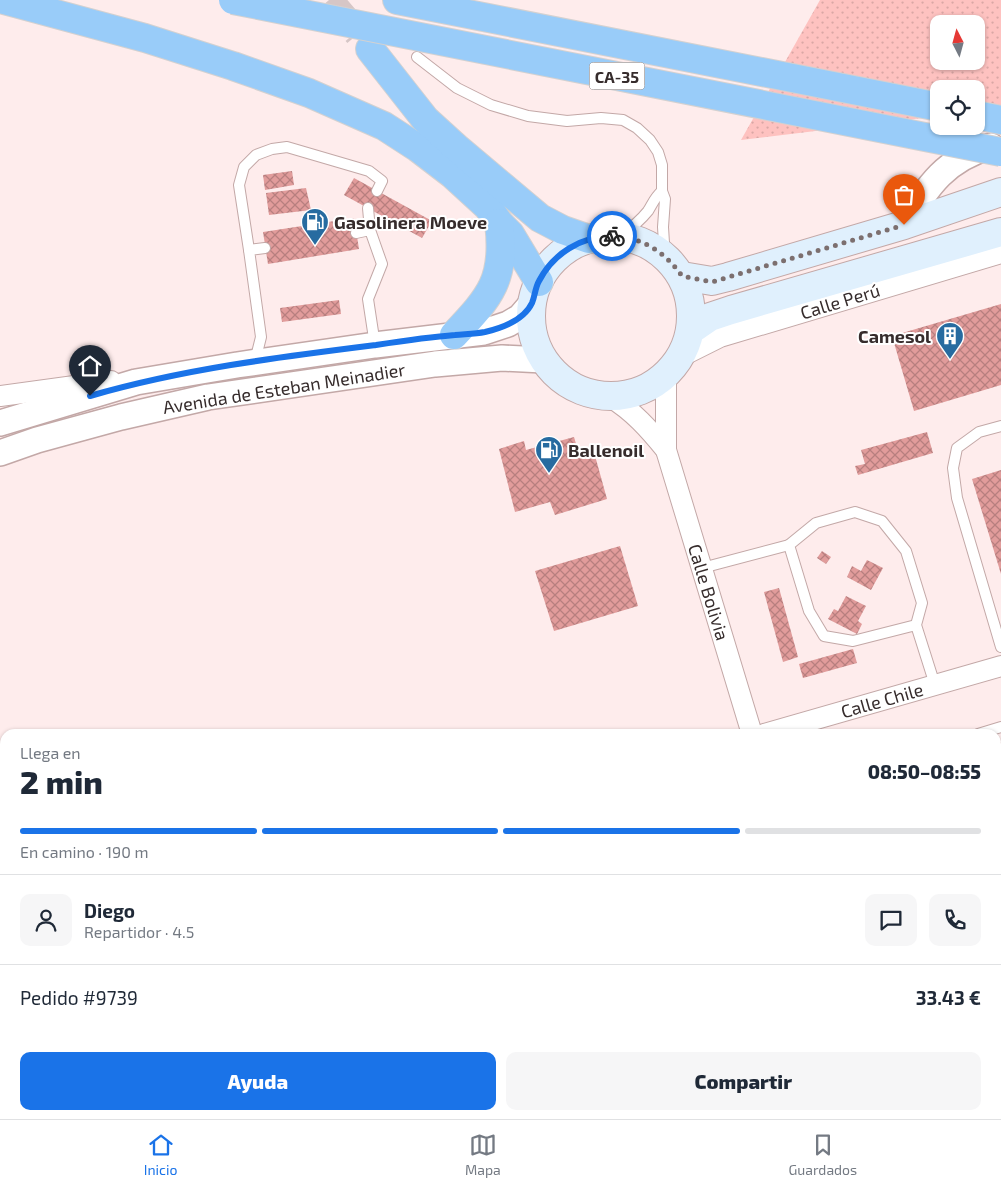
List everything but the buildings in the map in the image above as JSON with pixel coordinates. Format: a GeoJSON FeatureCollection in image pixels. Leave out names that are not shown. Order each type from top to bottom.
{"type":"FeatureCollection","features":[{"type":"Feature","properties":{"kind":"highway"},"geometry":{"type":"LineString","coordinates":[[4,0],[145,38],[233,66],[309,93],[384,126],[418,148],[452,174],[488,207],[499,223],[510,234],[535,292]]}},
{"type":"Feature","properties":{"kind":"highway","name":"CA-35"},"geometry":{"type":"LineString","coordinates":[[233,0],[1001,152]]}},
{"type":"Feature","properties":{"kind":"highway","name":"CA-35"},"geometry":{"type":"LineString","coordinates":[[397,0],[930,105]]}},
{"type":"Feature","properties":{"kind":"highway"},"geometry":{"type":"LineString","coordinates":[[370,49],[425,118],[458,149],[540,218],[562,230],[589,239]]}},
{"type":"Feature","properties":{"kind":"highway"},"geometry":{"type":"LineString","coordinates":[[985,117],[1001,120]]}},
{"type":"Feature","properties":{"kind":"highway"},"geometry":{"type":"LineString","coordinates":[[454,335],[486,300],[495,284],[500,266],[502,246],[499,223]]}},
{"type":"Feature","properties":{"kind":"main road"},"geometry":{"type":"LineString","coordinates":[[675,268],[691,302],[691,330],[674,366],[652,386],[630,395],[597,396],[572,387],[561,379],[544,360],[532,333],[531,313],[535,292],[548,267],[559,255],[589,239],[620,236],[646,244],[675,268],[712,282],[904,225],[1001,192]]}},
{"type":"Feature","properties":{"kind":"main road","name":"Calle Perú"},"geometry":{"type":"LineString","coordinates":[[691,330],[710,317],[731,310],[1001,232]]}},
{"type":"Feature","properties":{"kind":"street"},"geometry":{"type":"LineString","coordinates":[[904,225],[917,203],[938,175],[948,166],[960,158],[1001,143]]}},
{"type":"Feature","properties":{"kind":"street","name":"Calle Perú"},"geometry":{"type":"LineString","coordinates":[[674,366],[720,337],[1001,253]]}},
{"type":"Feature","properties":{"kind":"street","name":"Avenida de Esteban Meinadier"},"geometry":{"type":"LineString","coordinates":[[0,422],[136,382],[246,363],[484,332],[508,324],[520,317],[535,292]]}},
{"type":"Feature","properties":{"kind":"street","name":"Avenida de Esteban Meinadier"},"geometry":{"type":"LineString","coordinates":[[0,453],[37,440],[112,419],[208,397],[435,364],[502,358],[544,360]]}},
{"type":"Feature","properties":{"kind":"street"},"geometry":{"type":"LineString","coordinates":[[0,396],[246,363]]}},
{"type":"Feature","properties":{"kind":"street","name":"Calle Bolivia"},"geometry":{"type":"LineString","coordinates":[[666,450],[674,366]]}},
{"type":"Feature","properties":{"kind":"street","name":"Calle Bolivia"},"geometry":{"type":"LineString","coordinates":[[610,397],[627,407],[648,427],[666,450],[750,729]]}},
{"type":"Feature","properties":{"kind":"street","name":"Calle Chile"},"geometry":{"type":"LineString","coordinates":[[781,729],[1001,666]]}},
{"type":"Feature","properties":{"kind":"lane"},"geometry":{"type":"LineString","coordinates":[[418,57],[457,88],[491,105],[528,116],[566,121],[601,118],[623,120],[637,128],[650,140],[658,152],[662,165],[662,191],[665,199],[664,243],[675,268]]}},
{"type":"Feature","properties":{"kind":"lane"},"geometry":{"type":"LineString","coordinates":[[246,363],[261,337],[239,185],[244,167],[256,155],[272,149],[287,147],[369,171],[382,181],[377,191]]}},
{"type":"Feature","properties":{"kind":"lane"},"geometry":{"type":"LineString","coordinates":[[620,236],[638,222],[648,210],[655,197],[662,191]]}},
{"type":"Feature","properties":{"kind":"lane"},"geometry":{"type":"LineString","coordinates":[[368,208],[370,230],[382,264],[368,300],[375,345]]}},
{"type":"Feature","properties":{"kind":"lane"},"geometry":{"type":"LineString","coordinates":[[356,233],[370,230]]}},
{"type":"Feature","properties":{"kind":"lane"},"geometry":{"type":"LineString","coordinates":[[249,250],[265,248]]}},
{"type":"Feature","properties":{"kind":"lane"},"geometry":{"type":"LineString","coordinates":[[1001,426],[979,432],[957,448],[953,468],[958,498],[1001,647]]}},
{"type":"Feature","properties":{"kind":"lane"},"geometry":{"type":"LineString","coordinates":[[702,568],[789,545],[816,523],[856,512],[882,520],[906,551],[922,603],[916,625],[934,685]]}},
{"type":"Feature","properties":{"kind":"lane"},"geometry":{"type":"LineString","coordinates":[[789,545],[809,611],[824,636],[853,641],[916,625]]}},
{"type":"Feature","properties":{"kind":"shaded area"},"geometry":{"type":"Polygon","coordinates":[[[820,0],[1001,0],[1001,108],[985,110],[985,80],[930,80],[930,117],[741,140],[820,0]]]}},
{"type":"Feature","properties":{"kind":"tunnel"},"geometry":{"type":"LineString","coordinates":[[329,0],[358,34]]}},
{"type":"Feature","properties":{"kind":"way so far"},"geometry":{"type":"LineString","coordinates":[[612,236],[633,239],[658,250],[682,276],[712,282],[904,225]]}},
{"type":"Feature","properties":{"kind":"place","name":"Gasolinera Moeve"},"geometry":{"type":"Point","coordinates":[315,246]}},
{"type":"Feature","properties":{"kind":"place","name":"Camesol"},"geometry":{"type":"Point","coordinates":[950,360]}},
{"type":"Feature","properties":{"kind":"place","name":"Ballenoil"},"geometry":{"type":"Point","coordinates":[549,474]}},
{"type":"Feature","properties":{"kind":"route"},"geometry":{"type":"LineString","coordinates":[[90,396],[136,382],[237,365],[375,345],[484,332],[508,324],[520,317],[532,303],[534,292],[548,267],[559,255],[589,239],[612,236]]}}]}
